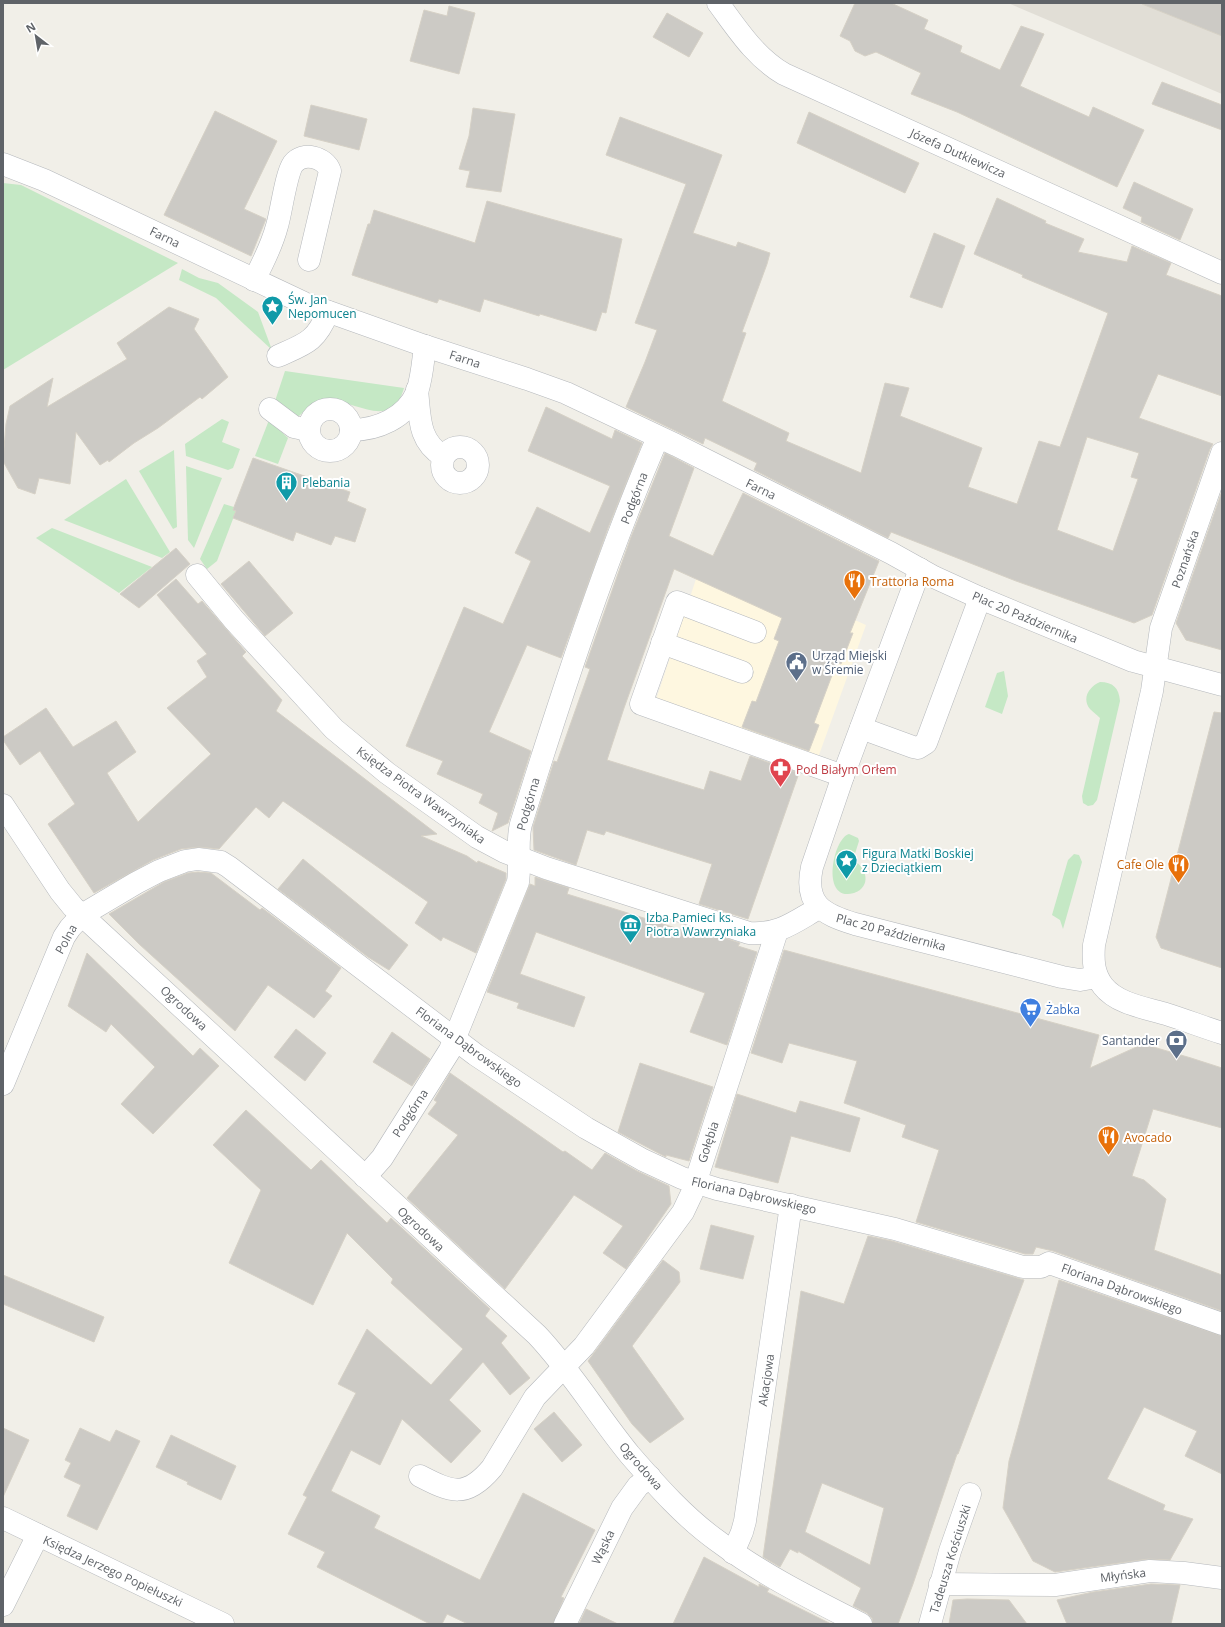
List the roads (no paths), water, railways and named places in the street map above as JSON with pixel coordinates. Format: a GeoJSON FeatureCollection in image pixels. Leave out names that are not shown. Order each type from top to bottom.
{"type":"FeatureCollection","features":[{"type":"Feature","properties":{"kind":"street","name":"Józefa Dutkiewicza"},"geometry":{"type":"LineString","coordinates":[[718,3],[760,58],[784,74],[1222,273]]}},
{"type":"Feature","properties":{"kind":"street"},"geometry":{"type":"LineString","coordinates":[[254,280],[277,226],[292,165],[300,158],[306,156],[325,161],[330,171],[309,260]]}},
{"type":"Feature","properties":{"kind":"street","name":"Farna"},"geometry":{"type":"LineString","coordinates":[[3,164],[44,180],[254,280],[328,312],[425,346],[548,386],[658,437],[892,553],[920,569]]}},
{"type":"Feature","properties":{"kind":"street"},"geometry":{"type":"LineString","coordinates":[[278,356],[302,346],[315,336],[328,312]]}},
{"type":"Feature","properties":{"kind":"street"},"geometry":{"type":"LineString","coordinates":[[351,430],[371,428],[388,422],[406,408],[413,399],[417,390],[425,346]]}},
{"type":"Feature","properties":{"kind":"street"},"geometry":{"type":"LineString","coordinates":[[417,390],[421,421],[426,440],[430,446],[443,456]]}},
{"type":"Feature","properties":{"kind":"street"},"geometry":{"type":"LineString","coordinates":[[270,409],[294,427],[308,430]]}},
{"type":"Feature","properties":{"kind":"street"},"geometry":{"type":"LineString","coordinates":[[330,409],[342,413],[347,418],[351,430],[347,443],[336,451],[330,452],[317,448],[309,437],[308,430],[312,417],[318,413],[330,409]]}},
{"type":"Feature","properties":{"kind":"street","name":"Podgórna"},"geometry":{"type":"LineString","coordinates":[[365,1177],[386,1151],[444,1060],[455,1039],[518,882],[520,867],[518,857],[518,833],[560,701],[613,550],[658,437]]}},
{"type":"Feature","properties":{"kind":"street","name":"Poznańska"},"geometry":{"type":"LineString","coordinates":[[1156,668],[1161,628],[1222,453]]}},
{"type":"Feature","properties":{"kind":"street"},"geometry":{"type":"LineString","coordinates":[[819,908],[813,899],[810,890],[810,875],[843,776],[920,569]]}},
{"type":"Feature","properties":{"kind":"street","name":"Plac 20 Października"},"geometry":{"type":"LineString","coordinates":[[920,569],[980,598],[1120,656],[1156,668],[1222,685]]}},
{"type":"Feature","properties":{"kind":"street","name":"Księdza Piotra Wawrzyniaka"},"geometry":{"type":"LineString","coordinates":[[198,575],[234,620],[309,703],[348,742],[387,773],[458,825],[492,846],[546,868],[749,933],[760,934],[777,931],[819,908]]}},
{"type":"Feature","properties":{"kind":"street"},"geometry":{"type":"LineString","coordinates":[[861,728],[913,747],[918,748],[926,743],[980,598]]}},
{"type":"Feature","properties":{"kind":"street"},"geometry":{"type":"LineString","coordinates":[[755,632],[677,602],[641,704],[843,776]]}},
{"type":"Feature","properties":{"kind":"street"},"geometry":{"type":"LineString","coordinates":[[662,643],[742,672]]}},
{"type":"Feature","properties":{"kind":"street"},"geometry":{"type":"LineString","coordinates":[[1156,668],[1147,715],[1094,945],[1094,967],[1097,977],[1103,986],[1120,999],[1222,1033]]}},
{"type":"Feature","properties":{"kind":"street","name":"Ogrodowa"},"geometry":{"type":"LineString","coordinates":[[3,805],[60,891],[82,915],[203,1025],[365,1177],[537,1335],[564,1366],[616,1438],[689,1518],[733,1552],[775,1579],[861,1624]]}},
{"type":"Feature","properties":{"kind":"street","name":"Polna"},"geometry":{"type":"LineString","coordinates":[[3,1084],[64,937],[82,915],[136,883],[172,866],[198,859],[221,862]]}},
{"type":"Feature","properties":{"kind":"street","name":"Floriana Dąbrowskiego"},"geometry":{"type":"LineString","coordinates":[[221,862],[482,1059],[586,1128],[664,1170],[695,1182],[742,1195],[895,1229],[1024,1267],[1042,1267],[1049,1263],[1222,1324]]}},
{"type":"Feature","properties":{"kind":"street","name":"Plac 20 Października"},"geometry":{"type":"LineString","coordinates":[[819,908],[837,919],[1071,979],[1080,980],[1097,977]]}},
{"type":"Feature","properties":{"kind":"street","name":"Gołębia"},"geometry":{"type":"LineString","coordinates":[[420,1476],[450,1490],[462,1490],[479,1481],[492,1468],[535,1397],[584,1346],[683,1212],[690,1197],[777,931]]}},
{"type":"Feature","properties":{"kind":"street","name":"Akacjowa"},"geometry":{"type":"LineString","coordinates":[[733,1552],[745,1521],[791,1205]]}},
{"type":"Feature","properties":{"kind":"street","name":"Wąska"},"geometry":{"type":"LineString","coordinates":[[565,1624],[622,1508],[638,1486],[650,1477]]}},
{"type":"Feature","properties":{"kind":"street","name":"Tadeusza Kościuszki"},"geometry":{"type":"LineString","coordinates":[[930,1624],[940,1584],[970,1494]]}},
{"type":"Feature","properties":{"kind":"street","name":"Księdza Jerzego Popiełuszki"},"geometry":{"type":"LineString","coordinates":[[3,1518],[223,1624]]}},
{"type":"Feature","properties":{"kind":"street"},"geometry":{"type":"LineString","coordinates":[[3,1605],[38,1535]]}},
{"type":"Feature","properties":{"kind":"street","name":"Młyńska"},"geometry":{"type":"LineString","coordinates":[[940,1584],[1055,1585],[1150,1572],[1184,1573],[1222,1578]]}},
{"type":"Feature","properties":{"kind":"place","name":"Św. Jan Nepomucen"},"geometry":{"type":"Point","coordinates":[272,326]}},
{"type":"Feature","properties":{"kind":"place","name":"Plebania"},"geometry":{"type":"Point","coordinates":[287,502]}},
{"type":"Feature","properties":{"kind":"place","name":"Trattoria Roma"},"geometry":{"type":"Point","coordinates":[855,600]}},
{"type":"Feature","properties":{"kind":"place","name":"Urząd Miejski w Śremie"},"geometry":{"type":"Point","coordinates":[796,682]}},
{"type":"Feature","properties":{"kind":"place","name":"Pod Białym Orłem"},"geometry":{"type":"Point","coordinates":[780,788]}},
{"type":"Feature","properties":{"kind":"place","name":"Figura Matki Boskiej z Dzieciątkiem"},"geometry":{"type":"Point","coordinates":[847,880]}},
{"type":"Feature","properties":{"kind":"place","name":"Cafe Ole"},"geometry":{"type":"Point","coordinates":[1179,884]}},
{"type":"Feature","properties":{"kind":"place","name":"Izba Pamieci ks. Piotra Wawrzyniaka"},"geometry":{"type":"Point","coordinates":[631,944]}},
{"type":"Feature","properties":{"kind":"place","name":"Żabka"},"geometry":{"type":"Point","coordinates":[1030,1028]}},
{"type":"Feature","properties":{"kind":"place","name":"Santander"},"geometry":{"type":"Point","coordinates":[1176,1060]}},
{"type":"Feature","properties":{"kind":"place","name":"Avocado"},"geometry":{"type":"Point","coordinates":[1108,1156]}}]}
